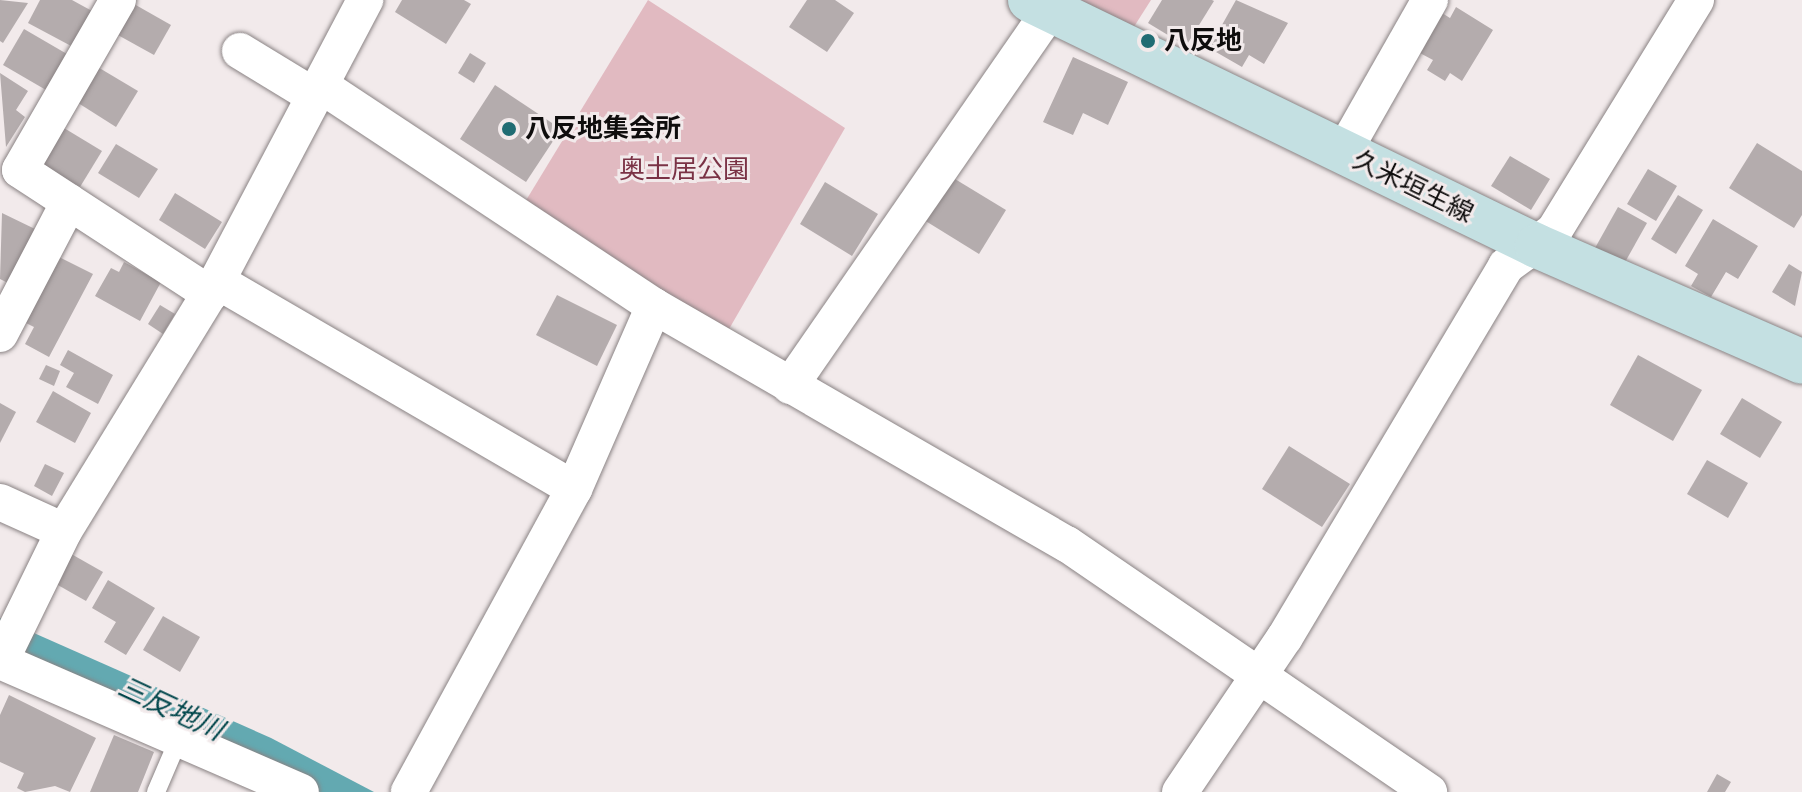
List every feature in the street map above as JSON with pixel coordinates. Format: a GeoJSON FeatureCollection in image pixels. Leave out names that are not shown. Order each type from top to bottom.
{"type":"FeatureCollection","features":[{"type":"Feature","properties":{"kind":"main road","name":"久米垣生線"},"geometry":{"type":"LineString","coordinates":[[1046,4],[1537,246],[1802,362]]}},
{"type":"Feature","properties":{"kind":"street"},"geometry":{"type":"LineString","coordinates":[[118,0],[10,168],[214,287],[574,489]]}},
{"type":"Feature","properties":{"kind":"street"},"geometry":{"type":"LineString","coordinates":[[301,792],[181,734],[1,660],[14,610],[214,287],[365,0]]}},
{"type":"Feature","properties":{"kind":"street"},"geometry":{"type":"LineString","coordinates":[[1180,792],[1256,679],[1506,266],[1554,231],[1696,0]]}},
{"type":"Feature","properties":{"kind":"street"},"geometry":{"type":"LineString","coordinates":[[1343,153],[1423,3]]}},
{"type":"Feature","properties":{"kind":"street"},"geometry":{"type":"LineString","coordinates":[[790,386],[1046,4]]}},
{"type":"Feature","properties":{"kind":"street"},"geometry":{"type":"LineString","coordinates":[[240,51],[317,91],[654,306],[1067,544],[1256,679],[1429,792]]}},
{"type":"Feature","properties":{"kind":"street"},"geometry":{"type":"LineString","coordinates":[[0,334],[69,202]]}},
{"type":"Feature","properties":{"kind":"street"},"geometry":{"type":"LineString","coordinates":[[409,792],[574,489],[654,306]]}},
{"type":"Feature","properties":{"kind":"street"},"geometry":{"type":"LineString","coordinates":[[0,502],[64,531]]}},
{"type":"Feature","properties":{"kind":"lane"},"geometry":{"type":"LineString","coordinates":[[156,792],[181,734]]}},
{"type":"Feature","properties":{"kind":"green space","name":"奥土居公園"},"geometry":{"type":"Polygon","coordinates":[[[648,0],[845,128],[725,336],[525,202],[648,0]]]}},
{"type":"Feature","properties":{"kind":"green space"},"geometry":{"type":"Polygon","coordinates":[[[1076,0],[1151,0],[1130,33],[1076,0]]]}},
{"type":"Feature","properties":{"kind":"water","name":"三反地川"},"geometry":{"type":"Polygon","coordinates":[[[0,618],[271,738],[374,792],[320,792],[0,647],[0,618]]]}},
{"type":"Feature","properties":{"kind":"building"},"geometry":{"type":"Polygon","coordinates":[[[0,0],[28,3],[3,43],[0,41],[0,0]]]}},
{"type":"Feature","properties":{"kind":"building"},"geometry":{"type":"Polygon","coordinates":[[[40,0],[72,0],[92,11],[73,47],[28,23],[40,0]]]}},
{"type":"Feature","properties":{"kind":"building"},"geometry":{"type":"Polygon","coordinates":[[[402,0],[464,0],[471,4],[446,44],[395,12],[402,0]]]}},
{"type":"Feature","properties":{"kind":"building"},"geometry":{"type":"Polygon","coordinates":[[[807,0],[835,0],[854,13],[827,52],[789,27],[807,0]]]}},
{"type":"Feature","properties":{"kind":"building"},"geometry":{"type":"Polygon","coordinates":[[[1162,0],[1214,1],[1186,46],[1148,23],[1162,0]]]}},
{"type":"Feature","properties":{"kind":"building"},"geometry":{"type":"Polygon","coordinates":[[[1236,0],[1288,23],[1264,64],[1249,55],[1242,67],[1209,48],[1236,0]]]}},
{"type":"Feature","properties":{"kind":"building"},"geometry":{"type":"Polygon","coordinates":[[[134,4],[171,25],[154,55],[116,34],[134,4]]]}},
{"type":"Feature","properties":{"kind":"building"},"geometry":{"type":"Polygon","coordinates":[[[1456,7],[1493,30],[1462,81],[1450,73],[1445,81],[1427,70],[1433,60],[1418,52],[1442,13],[1450,18],[1456,7]]]}},
{"type":"Feature","properties":{"kind":"building"},"geometry":{"type":"Polygon","coordinates":[[[24,29],[67,54],[46,90],[3,65],[24,29]]]}},
{"type":"Feature","properties":{"kind":"building"},"geometry":{"type":"Polygon","coordinates":[[[470,53],[486,63],[474,83],[458,73],[470,53]]]}},
{"type":"Feature","properties":{"kind":"building"},"geometry":{"type":"Polygon","coordinates":[[[1073,57],[1128,82],[1108,125],[1083,113],[1073,135],[1043,122],[1073,57]]]}},
{"type":"Feature","properties":{"kind":"building"},"geometry":{"type":"Polygon","coordinates":[[[96,66],[138,91],[116,127],[75,101],[96,66]]]}},
{"type":"Feature","properties":{"kind":"building"},"geometry":{"type":"Polygon","coordinates":[[[0,73],[28,91],[16,110],[25,117],[6,147],[0,73]]]}},
{"type":"Feature","properties":{"kind":"building"},"geometry":{"type":"Polygon","coordinates":[[[495,85],[561,129],[526,182],[460,139],[495,85]]]}},
{"type":"Feature","properties":{"kind":"building"},"geometry":{"type":"Polygon","coordinates":[[[64,128],[102,151],[80,187],[42,165],[64,128]]]}},
{"type":"Feature","properties":{"kind":"building"},"geometry":{"type":"Polygon","coordinates":[[[1757,143],[1802,171],[1802,215],[1794,228],[1729,188],[1757,143]]]}},
{"type":"Feature","properties":{"kind":"building"},"geometry":{"type":"Polygon","coordinates":[[[116,144],[158,169],[139,198],[98,173],[116,144]]]}},
{"type":"Feature","properties":{"kind":"building"},"geometry":{"type":"Polygon","coordinates":[[[1510,156],[1550,179],[1531,210],[1491,186],[1510,156]]]}},
{"type":"Feature","properties":{"kind":"building"},"geometry":{"type":"Polygon","coordinates":[[[1648,169],[1677,186],[1656,221],[1627,204],[1648,169]]]}},
{"type":"Feature","properties":{"kind":"building"},"geometry":{"type":"Polygon","coordinates":[[[950,176],[1006,210],[979,254],[924,220],[950,176]]]}},
{"type":"Feature","properties":{"kind":"building"},"geometry":{"type":"Polygon","coordinates":[[[825,182],[878,214],[852,256],[800,224],[825,182]]]}},
{"type":"Feature","properties":{"kind":"building"},"geometry":{"type":"Polygon","coordinates":[[[175,193],[222,222],[205,249],[159,220],[175,193]]]}},
{"type":"Feature","properties":{"kind":"building"},"geometry":{"type":"Polygon","coordinates":[[[1678,195],[1703,210],[1676,254],[1651,239],[1678,195]]]}},
{"type":"Feature","properties":{"kind":"building"},"geometry":{"type":"Polygon","coordinates":[[[1618,207],[1647,223],[1624,264],[1595,248],[1618,207]]]}},
{"type":"Feature","properties":{"kind":"building"},"geometry":{"type":"Polygon","coordinates":[[[2,213],[35,229],[10,284],[0,279],[2,213]]]}},
{"type":"Feature","properties":{"kind":"building"},"geometry":{"type":"Polygon","coordinates":[[[1713,219],[1758,246],[1738,279],[1726,272],[1711,297],[1691,286],[1698,274],[1685,266],[1713,219]]]}},
{"type":"Feature","properties":{"kind":"building"},"geometry":{"type":"Polygon","coordinates":[[[57,256],[93,274],[49,357],[25,344],[34,327],[22,321],[57,256]]]}},
{"type":"Feature","properties":{"kind":"building"},"geometry":{"type":"Polygon","coordinates":[[[124,262],[161,282],[140,321],[95,296],[111,268],[119,272],[124,262]]]}},
{"type":"Feature","properties":{"kind":"building"},"geometry":{"type":"Polygon","coordinates":[[[1789,264],[1802,272],[1795,306],[1772,292],[1789,264]]]}},
{"type":"Feature","properties":{"kind":"building"},"geometry":{"type":"Polygon","coordinates":[[[557,295],[617,325],[597,366],[536,335],[557,295]]]}},
{"type":"Feature","properties":{"kind":"building"},"geometry":{"type":"Polygon","coordinates":[[[160,305],[175,314],[163,334],[148,324],[160,305]]]}},
{"type":"Feature","properties":{"kind":"building"},"geometry":{"type":"Polygon","coordinates":[[[68,350],[113,375],[98,404],[66,387],[74,373],[60,365],[68,350]]]}},
{"type":"Feature","properties":{"kind":"building"},"geometry":{"type":"Polygon","coordinates":[[[1638,355],[1702,390],[1673,441],[1610,405],[1638,355]]]}},
{"type":"Feature","properties":{"kind":"building"},"geometry":{"type":"Polygon","coordinates":[[[46,365],[60,371],[54,386],[39,379],[46,365]]]}},
{"type":"Feature","properties":{"kind":"building"},"geometry":{"type":"Polygon","coordinates":[[[53,391],[91,413],[75,443],[36,422],[53,391]]]}},
{"type":"Feature","properties":{"kind":"building"},"geometry":{"type":"Polygon","coordinates":[[[1742,398],[1782,422],[1760,458],[1720,434],[1742,398]]]}},
{"type":"Feature","properties":{"kind":"building"},"geometry":{"type":"Polygon","coordinates":[[[0,403],[16,412],[0,443],[0,403]]]}},
{"type":"Feature","properties":{"kind":"building"},"geometry":{"type":"Polygon","coordinates":[[[1289,446],[1350,484],[1322,527],[1262,489],[1289,446]]]}},
{"type":"Feature","properties":{"kind":"building"},"geometry":{"type":"Polygon","coordinates":[[[1707,460],[1748,483],[1728,518],[1687,494],[1707,460]]]}},
{"type":"Feature","properties":{"kind":"building"},"geometry":{"type":"Polygon","coordinates":[[[45,464],[64,473],[52,496],[34,486],[45,464]]]}},
{"type":"Feature","properties":{"kind":"building"},"geometry":{"type":"Polygon","coordinates":[[[66,551],[103,572],[86,601],[49,580],[66,551]]]}},
{"type":"Feature","properties":{"kind":"building"},"geometry":{"type":"Polygon","coordinates":[[[108,580],[155,608],[126,655],[104,642],[116,622],[92,608],[108,580]]]}},
{"type":"Feature","properties":{"kind":"building"},"geometry":{"type":"Polygon","coordinates":[[[163,616],[200,637],[180,672],[143,650],[163,616]]]}},
{"type":"Feature","properties":{"kind":"building"},"geometry":{"type":"Polygon","coordinates":[[[9,695],[96,738],[70,792],[55,786],[25,792],[17,788],[24,773],[0,762],[0,715],[9,695]]]}},
{"type":"Feature","properties":{"kind":"building"},"geometry":{"type":"Polygon","coordinates":[[[114,735],[154,752],[138,792],[90,792],[114,735]]]}},
{"type":"Feature","properties":{"kind":"building"},"geometry":{"type":"Polygon","coordinates":[[[1717,774],[1731,782],[1725,792],[1707,792],[1717,774]]]}},
{"type":"Feature","properties":{"kind":"place","name":"八反地"},"geometry":{"type":"Point","coordinates":[1148,41]}},
{"type":"Feature","properties":{"kind":"place","name":"八反地集会所"},"geometry":{"type":"Point","coordinates":[509,129]}}]}
